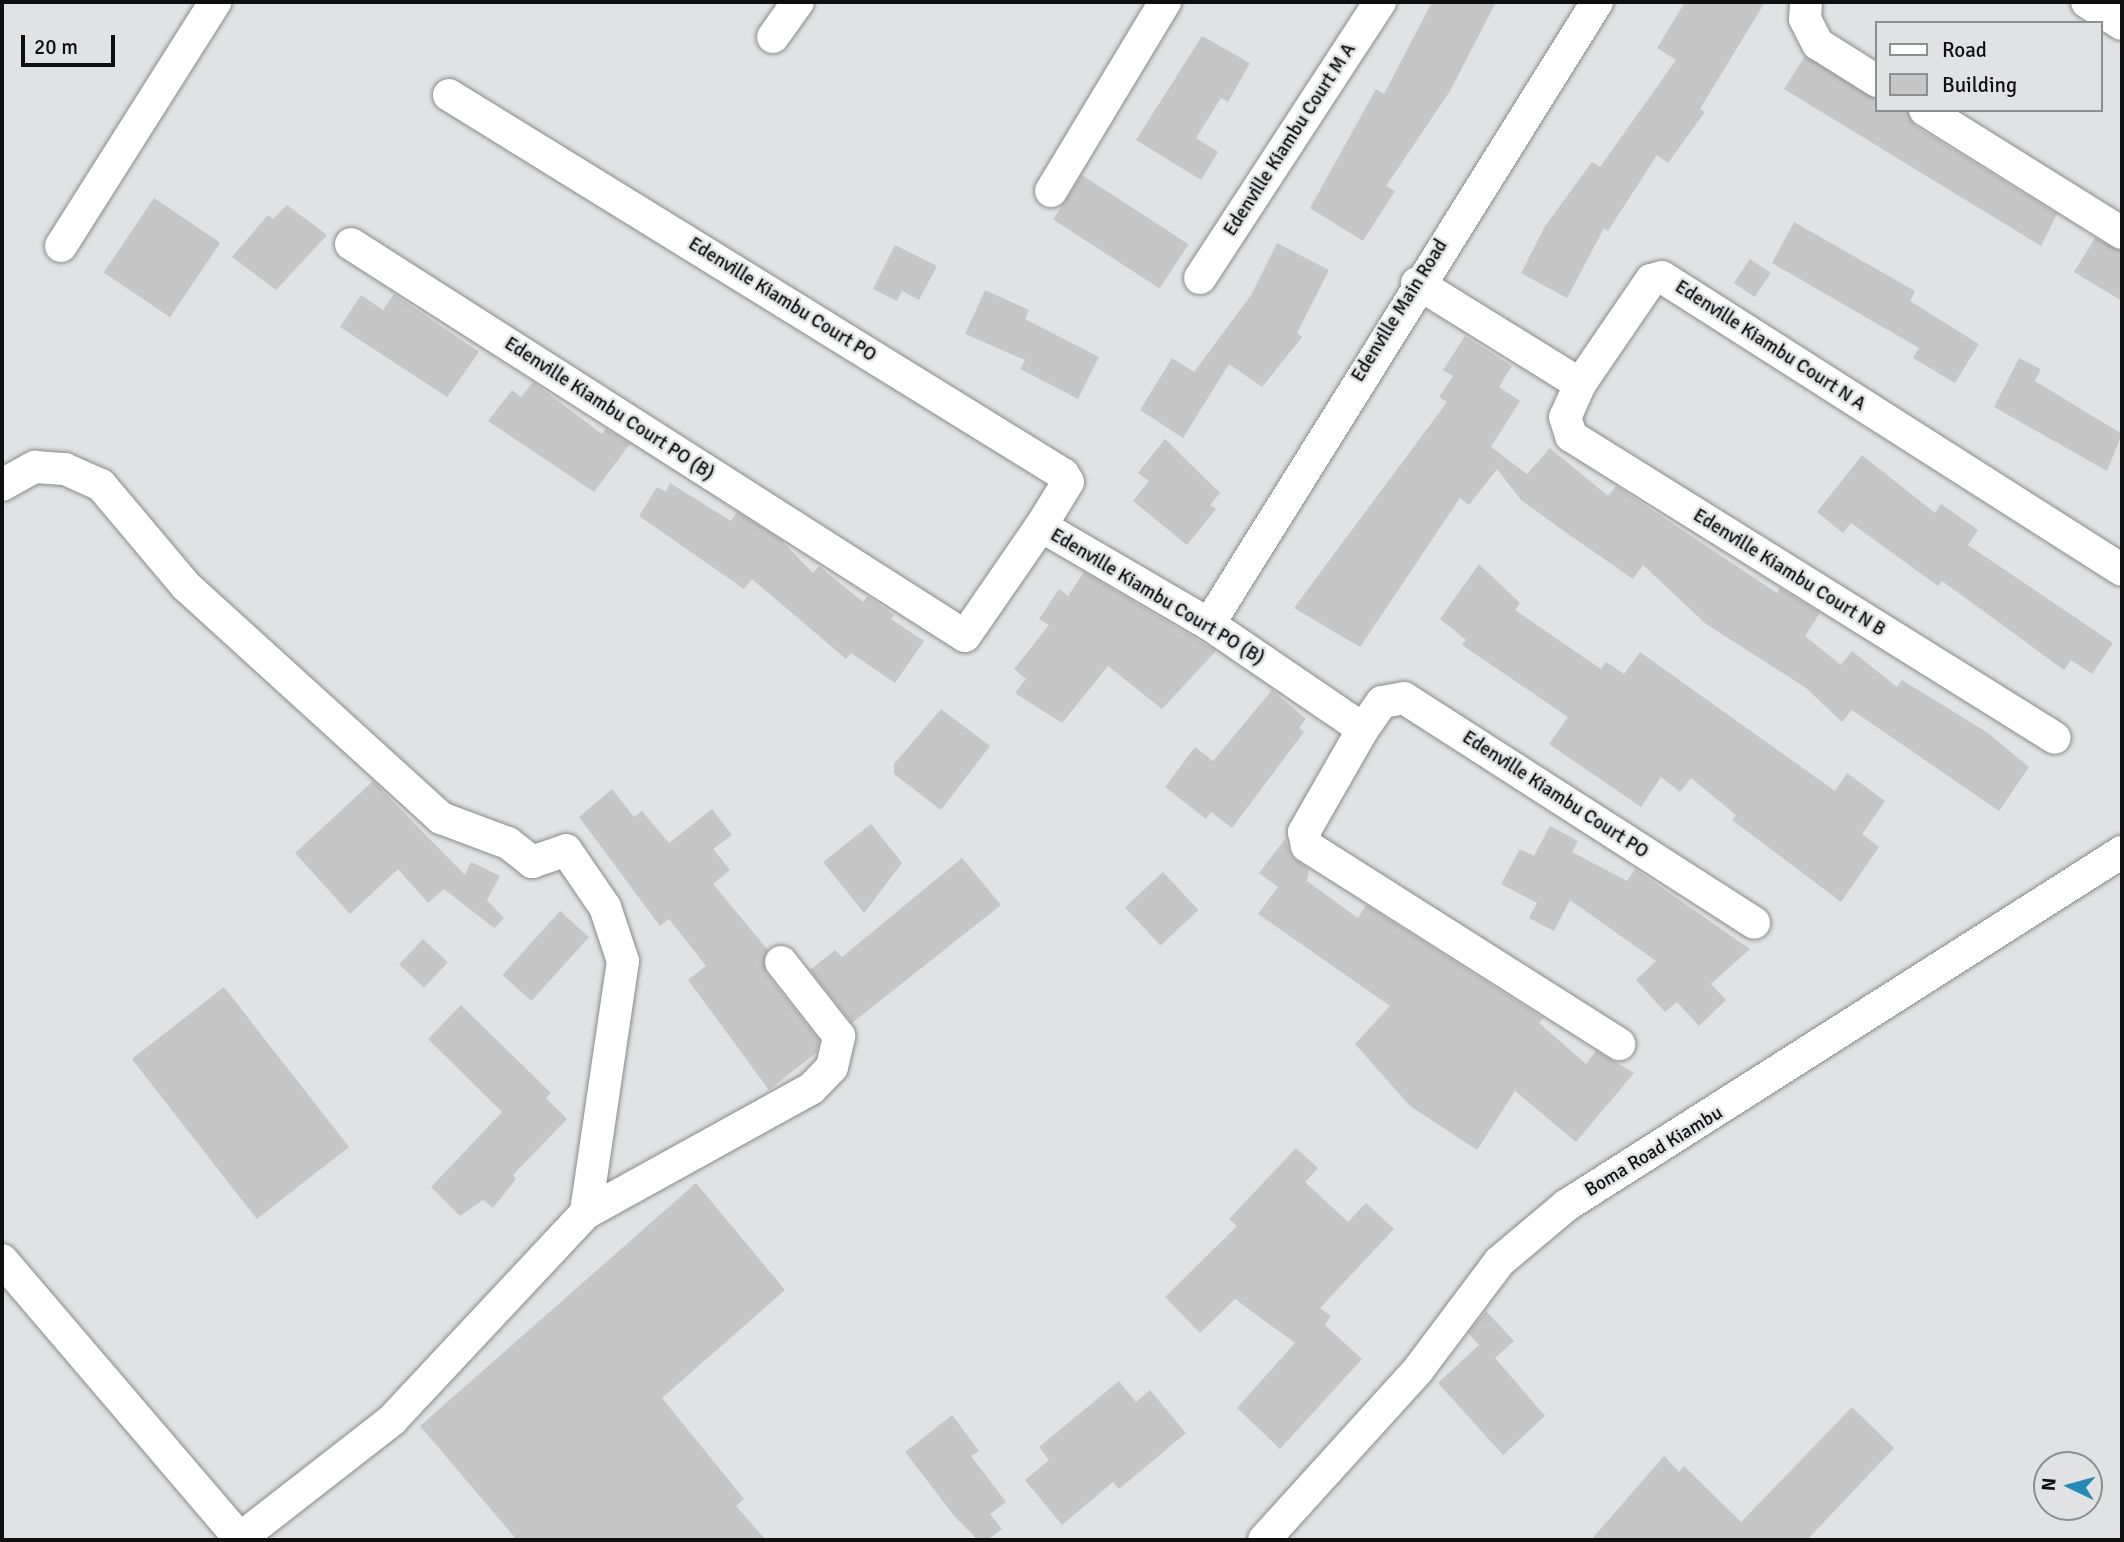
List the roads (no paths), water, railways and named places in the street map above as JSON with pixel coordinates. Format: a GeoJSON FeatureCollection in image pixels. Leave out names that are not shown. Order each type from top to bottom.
{"type":"FeatureCollection","features":[{"type":"Feature","properties":{"kind":"street"},"geometry":{"type":"LineString","coordinates":[[61,246],[215,2]]}},
{"type":"Feature","properties":{"kind":"street"},"geometry":{"type":"LineString","coordinates":[[773,37],[798,2]]}},
{"type":"Feature","properties":{"kind":"street"},"geometry":{"type":"LineString","coordinates":[[1051,191],[1165,2]]}},
{"type":"Feature","properties":{"kind":"street","name":"Edenville Kiambu Court M A"},"geometry":{"type":"LineString","coordinates":[[1200,278],[1380,2]]}},
{"type":"Feature","properties":{"kind":"street","name":"Edenville Main Road"},"geometry":{"type":"LineString","coordinates":[[1209,624],[1417,283],[1597,2]]}},
{"type":"Feature","properties":{"kind":"street"},"geometry":{"type":"LineString","coordinates":[[1806,2],[1805,19],[1818,44],[1876,79]]}},
{"type":"Feature","properties":{"kind":"street"},"geometry":{"type":"LineString","coordinates":[[2087,2],[2122,24]]}},
{"type":"Feature","properties":{"kind":"street","name":"Edenville Kiambu Court PO"},"geometry":{"type":"LineString","coordinates":[[449,95],[1063,474],[1068,482],[1041,526]]}},
{"type":"Feature","properties":{"kind":"street"},"geometry":{"type":"LineString","coordinates":[[1928,112],[2122,233]]}},
{"type":"Feature","properties":{"kind":"street","name":"Edenville Kiambu Court PO (B)"},"geometry":{"type":"LineString","coordinates":[[351,244],[965,636],[1041,526],[1209,624],[1363,729]]}},
{"type":"Feature","properties":{"kind":"street","name":"Edenville Kiambu Court N A"},"geometry":{"type":"LineString","coordinates":[[1580,384],[1651,280],[1662,276],[2122,570]]}},
{"type":"Feature","properties":{"kind":"street"},"geometry":{"type":"LineString","coordinates":[[1417,283],[1580,384]]}},
{"type":"Feature","properties":{"kind":"street","name":"Edenville Kiambu Court N B"},"geometry":{"type":"LineString","coordinates":[[1580,384],[1565,417],[1571,436],[2055,738]]}},
{"type":"Feature","properties":{"kind":"street"},"geometry":{"type":"LineString","coordinates":[[2,485],[34,467],[65,469],[101,485],[186,586],[441,818],[508,843],[532,862],[566,850],[605,907],[623,961],[586,1213]]}},
{"type":"Feature","properties":{"kind":"street","name":"Edenville Kiambu Court PO"},"geometry":{"type":"LineString","coordinates":[[1363,729],[1382,702],[1404,698],[1754,923]]}},
{"type":"Feature","properties":{"kind":"street"},"geometry":{"type":"LineString","coordinates":[[1363,729],[1304,832],[1307,846],[1619,1044]]}},
{"type":"Feature","properties":{"kind":"street","name":"Boma Road Kiambu"},"geometry":{"type":"LineString","coordinates":[[1264,1540],[1418,1370],[1499,1262],[1567,1205],[2122,852]]}},
{"type":"Feature","properties":{"kind":"street"},"geometry":{"type":"LineString","coordinates":[[2,1260],[239,1539],[391,1420],[586,1213],[811,1089],[832,1067],[839,1036],[781,962]]}}]}
